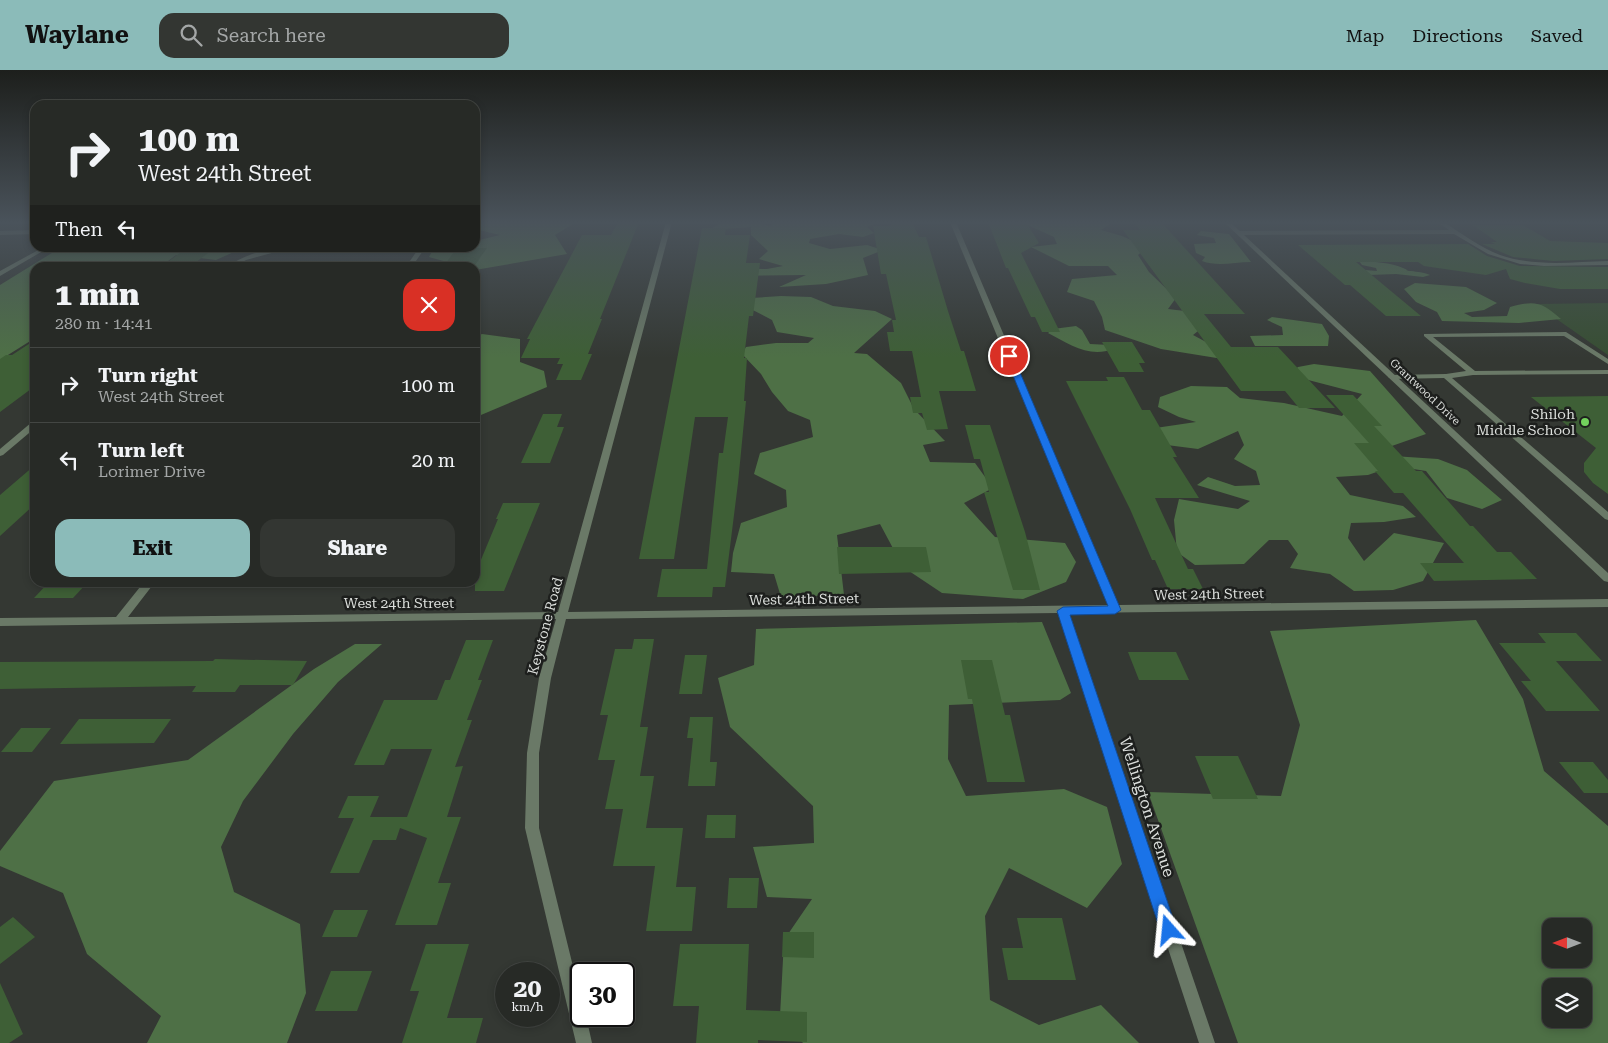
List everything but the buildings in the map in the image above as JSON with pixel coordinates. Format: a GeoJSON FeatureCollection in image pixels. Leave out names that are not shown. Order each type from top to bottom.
{"type":"FeatureCollection","features":[{"type":"Feature","properties":{"kind":"street"},"geometry":{"type":"LineString","coordinates":[[0,274],[11,267]]}},
{"type":"Feature","properties":{"kind":"street","name":"Keystone Road"},"geometry":{"type":"LineString","coordinates":[[584,1043],[548,904],[532,828],[533,753],[546,678],[657,267]]}},
{"type":"Feature","properties":{"kind":"street"},"geometry":{"type":"LineString","coordinates":[[972,267],[1115,610]]}},
{"type":"Feature","properties":{"kind":"street","name":"Grantwood Drive"},"geometry":{"type":"LineString","coordinates":[[1276,267],[1608,579]]}},
{"type":"Feature","properties":{"kind":"street"},"geometry":{"type":"LineString","coordinates":[[1473,373],[1426,335],[1566,334],[1608,362]]}},
{"type":"Feature","properties":{"kind":"street"},"geometry":{"type":"LineString","coordinates":[[1392,377],[1446,376],[1473,373],[1608,372]]}},
{"type":"Feature","properties":{"kind":"street"},"geometry":{"type":"LineString","coordinates":[[1446,376],[1608,517]]}},
{"type":"Feature","properties":{"kind":"street"},"geometry":{"type":"LineString","coordinates":[[0,453],[30,428]]}},
{"type":"Feature","properties":{"kind":"street"},"geometry":{"type":"LineString","coordinates":[[119,620],[146,587]]}},
{"type":"Feature","properties":{"kind":"street","name":"West 24th Street"},"geometry":{"type":"LineString","coordinates":[[0,622],[1063,611],[1608,603]]}},
{"type":"Feature","properties":{"kind":"street","name":"Wellington Avenue"},"geometry":{"type":"LineString","coordinates":[[1063,611],[1207,1043]]}},
{"type":"Feature","properties":{"kind":"green space"},"geometry":{"type":"Polygon","coordinates":[[[30,267],[30,341],[0,360],[0,285],[30,267]]]}},
{"type":"Feature","properties":{"kind":"green space"},"geometry":{"type":"Polygon","coordinates":[[[866,267],[868,275],[826,284],[779,287],[806,275],[715,276],[727,268],[866,267]]]}},
{"type":"Feature","properties":{"kind":"green space"},"geometry":{"type":"Polygon","coordinates":[[[1109,267],[1146,267],[1176,298],[1168,309],[1202,313],[1208,323],[1193,335],[1208,343],[1229,360],[1161,349],[1105,330],[1102,317],[1094,301],[1067,292],[1072,279],[1117,275],[1109,267]]]}},
{"type":"Feature","properties":{"kind":"green space"},"geometry":{"type":"Polygon","coordinates":[[[1373,267],[1401,267],[1408,271],[1430,275],[1423,277],[1396,274],[1369,275],[1365,270],[1377,271],[1373,267]]]}},
{"type":"Feature","properties":{"kind":"green space"},"geometry":{"type":"Polygon","coordinates":[[[1415,283],[1466,287],[1497,303],[1484,310],[1464,313],[1472,317],[1507,316],[1510,307],[1532,303],[1549,309],[1561,319],[1519,323],[1442,321],[1437,312],[1416,302],[1404,289],[1415,283]]]}},
{"type":"Feature","properties":{"kind":"green space"},"geometry":{"type":"Polygon","coordinates":[[[811,297],[833,306],[875,311],[892,319],[854,353],[867,354],[901,383],[914,409],[945,441],[923,445],[930,462],[975,463],[993,488],[964,503],[995,537],[1065,543],[1076,562],[1066,582],[1023,599],[942,593],[903,567],[880,524],[837,535],[844,595],[781,597],[774,574],[731,572],[733,553],[741,523],[787,507],[786,490],[754,474],[760,453],[813,437],[810,420],[788,411],[772,392],[761,374],[742,354],[746,347],[776,343],[808,343],[814,338],[777,332],[772,320],[741,304],[751,298],[811,297]]]}},
{"type":"Feature","properties":{"kind":"green space"},"geometry":{"type":"Polygon","coordinates":[[[1608,303],[1608,355],[1535,304],[1608,303]]]}},
{"type":"Feature","properties":{"kind":"green space"},"geometry":{"type":"Polygon","coordinates":[[[1272,317],[1322,324],[1329,336],[1328,346],[1255,346],[1250,336],[1283,335],[1282,327],[1267,320],[1272,317]]]}},
{"type":"Feature","properties":{"kind":"green space"},"geometry":{"type":"Polygon","coordinates":[[[1076,326],[1082,330],[1090,344],[1110,345],[1113,349],[1096,352],[1087,351],[1048,333],[1053,329],[1076,326]]]}},
{"type":"Feature","properties":{"kind":"green space"},"geometry":{"type":"Polygon","coordinates":[[[480,335],[520,339],[520,362],[544,371],[547,387],[480,416],[480,335]]]}},
{"type":"Feature","properties":{"kind":"green space"},"geometry":{"type":"Polygon","coordinates":[[[1314,364],[1370,371],[1426,434],[1389,447],[1393,456],[1438,459],[1467,470],[1502,500],[1482,509],[1447,498],[1426,471],[1394,466],[1368,475],[1336,477],[1350,495],[1403,506],[1416,517],[1384,522],[1351,523],[1348,538],[1364,561],[1394,533],[1444,543],[1423,581],[1393,590],[1354,591],[1330,574],[1290,568],[1298,554],[1288,540],[1269,540],[1244,564],[1195,565],[1177,552],[1174,520],[1179,499],[1238,509],[1250,501],[1197,485],[1208,477],[1235,486],[1260,485],[1256,471],[1234,459],[1244,445],[1238,431],[1198,449],[1159,444],[1135,431],[1196,422],[1179,417],[1158,407],[1160,397],[1191,386],[1227,387],[1240,398],[1284,403],[1342,416],[1362,394],[1289,375],[1298,367],[1314,364]]]}},
{"type":"Feature","properties":{"kind":"green space"},"geometry":{"type":"Polygon","coordinates":[[[1476,620],[1523,699],[1544,771],[1608,826],[1608,1043],[1238,1043],[1148,792],[1281,796],[1300,725],[1270,631],[1476,620]]]}},
{"type":"Feature","properties":{"kind":"green space"},"geometry":{"type":"Polygon","coordinates":[[[1042,622],[1071,693],[1060,700],[949,705],[948,759],[966,796],[1064,789],[1107,807],[1122,864],[1087,908],[1009,868],[985,916],[990,1000],[1039,1025],[1101,1005],[1139,1043],[803,1043],[780,1016],[784,940],[812,899],[767,897],[753,847],[814,843],[813,806],[730,727],[718,678],[754,665],[756,629],[1042,622]]]}},
{"type":"Feature","properties":{"kind":"green space"},"geometry":{"type":"Polygon","coordinates":[[[355,644],[382,644],[338,682],[293,734],[243,801],[221,847],[234,892],[300,924],[306,993],[287,1043],[147,1043],[161,1016],[87,954],[63,893],[0,866],[0,851],[54,781],[188,760],[314,669],[355,644]]]}},
{"type":"Feature","properties":{"kind":"place","name":"Shiloh Middle School"},"geometry":{"type":"Point","coordinates":[1585,422]}},
{"type":"Feature","properties":{"kind":"route"},"geometry":{"type":"LineString","coordinates":[[1009,356],[1115,610],[1063,611],[1169,930]]}}]}
